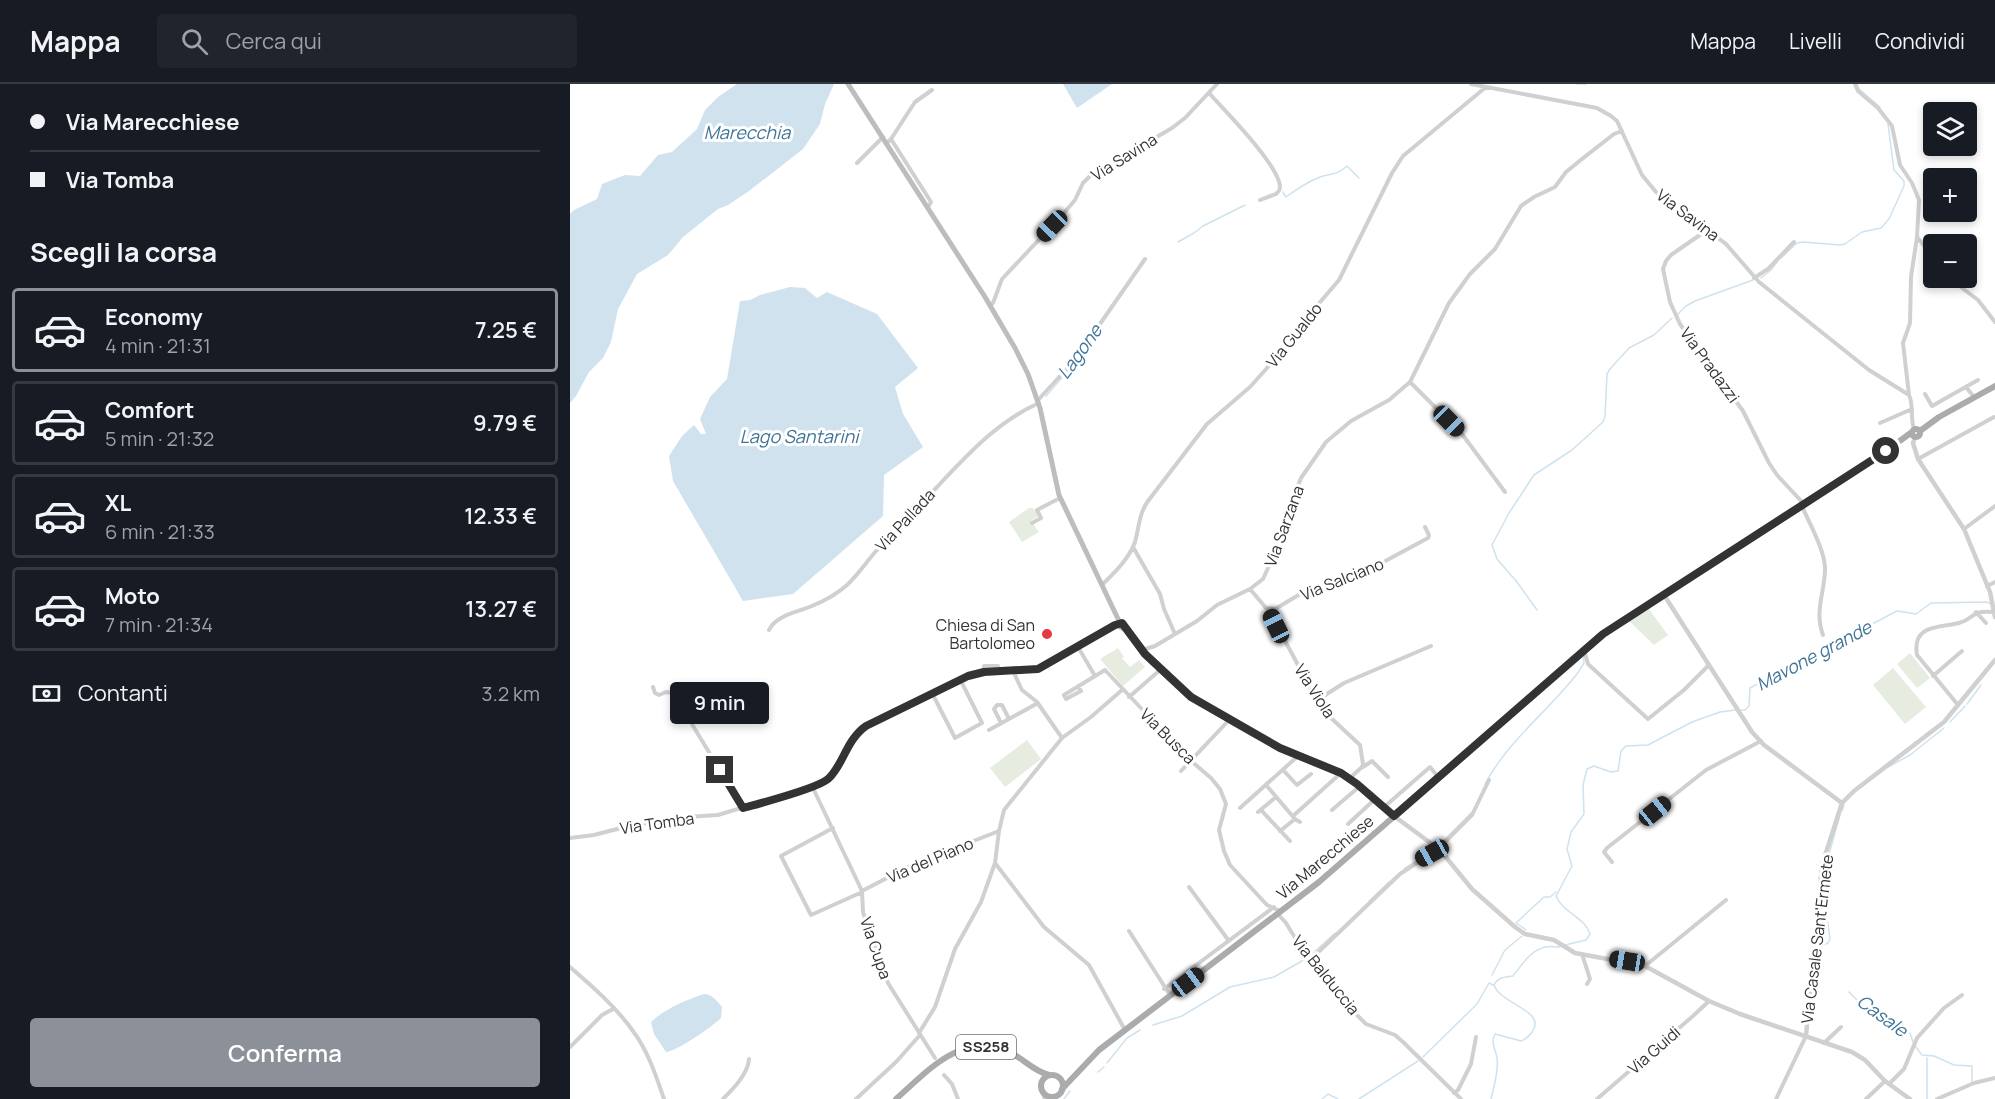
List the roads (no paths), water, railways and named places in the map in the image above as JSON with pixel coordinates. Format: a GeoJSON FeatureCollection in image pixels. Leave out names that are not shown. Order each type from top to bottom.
{"type":"FeatureCollection","features":[{"type":"Feature","properties":{"kind":"main road"},"geometry":{"type":"LineString","coordinates":[[848,84],[883,137],[889,141],[998,318],[1028,374],[1038,401],[1060,498],[1115,610],[1124,634],[1134,640],[1160,670],[1191,697],[1298,756],[1350,778],[1394,816]]}},
{"type":"Feature","properties":{"kind":"main road","name":"Via Marecchiese"},"geometry":{"type":"LineString","coordinates":[[1062,1089],[1099,1050],[1319,882],[1603,634],[1915,432],[1995,386]]}},
{"type":"Feature","properties":{"kind":"main road"},"geometry":{"type":"LineString","coordinates":[[1384,809],[1385,824]]}},
{"type":"Feature","properties":{"kind":"main road","name":"SS258"},"geometry":{"type":"LineString","coordinates":[[896,1099],[937,1062],[947,1055],[964,1049],[986,1047],[1004,1051],[1033,1069],[1049,1075],[1069,1079],[1076,1076]]}},
{"type":"Feature","properties":{"kind":"main road","name":"SS258"},"geometry":{"type":"LineString","coordinates":[[1033,1069],[1041,1083],[1044,1096],[1054,1097],[1062,1089]]}},
{"type":"Feature","properties":{"kind":"main road"},"geometry":{"type":"LineString","coordinates":[[1041,1083],[1049,1075]]}},
{"type":"Feature","properties":{"kind":"main road"},"geometry":{"type":"LineString","coordinates":[[1059,1078],[1062,1089]]}},
{"type":"Feature","properties":{"kind":"street","name":"Via Savina"},"geometry":{"type":"LineString","coordinates":[[989,303],[997,293],[1002,279],[1064,213],[1090,176],[1172,128],[1218,84]]}},
{"type":"Feature","properties":{"kind":"street","name":"Via Savina"},"geometry":{"type":"LineString","coordinates":[[1471,84],[1597,108],[1611,116],[1617,121],[1647,182],[1667,201],[1726,244],[1754,278],[1869,369],[1909,395]]}},
{"type":"Feature","properties":{"kind":"street"},"geometry":{"type":"LineString","coordinates":[[1855,84],[1858,92],[1878,108],[1892,126],[1900,165],[1912,183],[1919,200],[1917,237],[1911,277],[1910,323],[1903,343],[1915,432],[1913,443],[1918,459],[1964,529],[1993,598],[1993,612],[1976,612],[1962,622],[1932,627],[1920,637],[1916,649],[1917,655],[1959,706]]}},
{"type":"Feature","properties":{"kind":"street","name":"Via Gualdo"},"geometry":{"type":"LineString","coordinates":[[1102,585],[1123,562],[1133,546],[1141,511],[1207,424],[1261,375],[1339,280],[1398,161],[1486,87]]}},
{"type":"Feature","properties":{"kind":"street"},"geometry":{"type":"LineString","coordinates":[[889,141],[915,102],[932,90]]}},
{"type":"Feature","properties":{"kind":"street"},"geometry":{"type":"LineString","coordinates":[[1209,93],[1269,162],[1280,187],[1276,194],[1260,200]]}},
{"type":"Feature","properties":{"kind":"street","name":"Via Sarzana"},"geometry":{"type":"LineString","coordinates":[[1142,651],[1155,646],[1197,621],[1217,605],[1250,589],[1263,579],[1268,571],[1301,478],[1326,442],[1351,421],[1389,400],[1410,382],[1449,303],[1470,274],[1495,249],[1521,206],[1555,187],[1566,172],[1614,134],[1622,131]]}},
{"type":"Feature","properties":{"kind":"street"},"geometry":{"type":"LineString","coordinates":[[857,163],[883,137]]}},
{"type":"Feature","properties":{"kind":"street","name":"Via Pradazzi"},"geometry":{"type":"LineString","coordinates":[[1707,230],[1666,261],[1663,269],[1670,302],[1680,324],[1743,411],[1769,463],[1803,505]]}},
{"type":"Feature","properties":{"kind":"street"},"geometry":{"type":"LineString","coordinates":[[1917,237],[1923,244]]}},
{"type":"Feature","properties":{"kind":"street"},"geometry":{"type":"LineString","coordinates":[[1754,278],[1768,269],[1794,242]]}},
{"type":"Feature","properties":{"kind":"street","name":"Via Pallada"},"geometry":{"type":"LineString","coordinates":[[769,630],[772,623],[813,606],[836,594],[848,584],[875,552],[976,445],[1038,401],[1075,360],[1144,259]]}},
{"type":"Feature","properties":{"kind":"street"},"geometry":{"type":"LineString","coordinates":[[1962,288],[1978,300],[1995,322]]}},
{"type":"Feature","properties":{"kind":"street"},"geometry":{"type":"LineString","coordinates":[[997,293],[995,302],[998,318]]}},
{"type":"Feature","properties":{"kind":"street"},"geometry":{"type":"LineString","coordinates":[[1925,394],[1932,406],[1978,380]]}},
{"type":"Feature","properties":{"kind":"street"},"geometry":{"type":"LineString","coordinates":[[1410,382],[1462,434],[1505,492]]}},
{"type":"Feature","properties":{"kind":"street"},"geometry":{"type":"LineString","coordinates":[[1966,387],[1974,397]]}},
{"type":"Feature","properties":{"kind":"street"},"geometry":{"type":"LineString","coordinates":[[1880,423],[1912,409]]}},
{"type":"Feature","properties":{"kind":"street"},"geometry":{"type":"LineString","coordinates":[[1918,459],[1994,417]]}},
{"type":"Feature","properties":{"kind":"street"},"geometry":{"type":"LineString","coordinates":[[1032,523],[1041,518],[1037,510],[1060,498]]}},
{"type":"Feature","properties":{"kind":"street"},"geometry":{"type":"LineString","coordinates":[[1803,505],[1825,567],[1818,614],[1823,635]]}},
{"type":"Feature","properties":{"kind":"street"},"geometry":{"type":"LineString","coordinates":[[1964,529],[1995,506]]}},
{"type":"Feature","properties":{"kind":"street","name":"Via Salciano"},"geometry":{"type":"LineString","coordinates":[[1268,609],[1280,607],[1307,590],[1381,565],[1428,538],[1425,527]]}},
{"type":"Feature","properties":{"kind":"street"},"geometry":{"type":"LineString","coordinates":[[1133,546],[1160,594],[1175,634]]}},
{"type":"Feature","properties":{"kind":"street"},"geometry":{"type":"LineString","coordinates":[[1987,586],[1995,582]]}},
{"type":"Feature","properties":{"kind":"street"},"geometry":{"type":"LineString","coordinates":[[1250,589],[1268,609]]}},
{"type":"Feature","properties":{"kind":"street"},"geometry":{"type":"LineString","coordinates":[[1665,595],[1709,666],[1761,741],[1842,803],[1854,791],[1944,722],[1995,660]]}},
{"type":"Feature","properties":{"kind":"street","name":"Via Viola"},"geometry":{"type":"LineString","coordinates":[[1268,609],[1290,653],[1331,718],[1360,745],[1363,758],[1362,767]]}},
{"type":"Feature","properties":{"kind":"street"},"geometry":{"type":"LineString","coordinates":[[1976,612],[1986,624]]}},
{"type":"Feature","properties":{"kind":"street","name":"Via Tomba"},"geometry":{"type":"LineString","coordinates":[[570,838],[671,818],[718,815],[812,786],[828,779],[851,741],[862,728],[960,679],[984,672],[1038,669],[1110,628],[1121,625]]}},
{"type":"Feature","properties":{"kind":"street"},"geometry":{"type":"LineString","coordinates":[[1319,699],[1344,683],[1431,646]]}},
{"type":"Feature","properties":{"kind":"street"},"geometry":{"type":"LineString","coordinates":[[1078,647],[1095,676],[1078,686]]}},
{"type":"Feature","properties":{"kind":"street"},"geometry":{"type":"LineString","coordinates":[[1584,650],[1588,664],[1648,720],[1709,666]]}},
{"type":"Feature","properties":{"kind":"street"},"geometry":{"type":"LineString","coordinates":[[1934,676],[1962,651]]}},
{"type":"Feature","properties":{"kind":"street","name":"Via Tomba"},"geometry":{"type":"LineString","coordinates":[[984,672],[985,666],[998,666],[998,672]]}},
{"type":"Feature","properties":{"kind":"street","name":"Via Busca"},"geometry":{"type":"LineString","coordinates":[[1095,676],[1105,670],[1190,760],[1211,778],[1225,798],[1226,808],[1219,830],[1230,865],[1267,904],[1280,913]]}},
{"type":"Feature","properties":{"kind":"street"},"geometry":{"type":"LineString","coordinates":[[1129,697],[1160,670]]}},
{"type":"Feature","properties":{"kind":"street"},"geometry":{"type":"LineString","coordinates":[[1013,671],[1022,690],[1038,703],[1062,738]]}},
{"type":"Feature","properties":{"kind":"street"},"geometry":{"type":"LineString","coordinates":[[932,693],[956,738],[981,723],[960,679]]}},
{"type":"Feature","properties":{"kind":"street"},"geometry":{"type":"LineString","coordinates":[[653,687],[655,693],[659,695],[673,693],[743,808]]}},
{"type":"Feature","properties":{"kind":"street"},"geometry":{"type":"LineString","coordinates":[[856,1099],[896,1062],[929,1020],[955,949],[981,902],[995,864],[1004,810],[1062,738],[1122,690]]}},
{"type":"Feature","properties":{"kind":"street"},"geometry":{"type":"LineString","coordinates":[[990,730],[1038,703]]}},
{"type":"Feature","properties":{"kind":"street"},"geometry":{"type":"LineString","coordinates":[[1001,723],[994,709],[997,705],[1002,705],[1009,719]]}},
{"type":"Feature","properties":{"kind":"street"},"geometry":{"type":"LineString","coordinates":[[1181,771],[1229,720]]}},
{"type":"Feature","properties":{"kind":"street"},"geometry":{"type":"LineString","coordinates":[[1612,862],[1604,852],[1607,848],[1706,770],[1761,741]]}},
{"type":"Feature","properties":{"kind":"street"},"geometry":{"type":"LineString","coordinates":[[1240,808],[1298,756]]}},
{"type":"Feature","properties":{"kind":"street"},"geometry":{"type":"LineString","coordinates":[[1350,778],[1372,761],[1389,777]]}},
{"type":"Feature","properties":{"kind":"street"},"geometry":{"type":"LineString","coordinates":[[1384,809],[1430,767],[1438,777]]}},
{"type":"Feature","properties":{"kind":"street"},"geometry":{"type":"LineString","coordinates":[[1283,770],[1297,786],[1311,774]]}},
{"type":"Feature","properties":{"kind":"street"},"geometry":{"type":"LineString","coordinates":[[1280,831],[1341,773]]}},
{"type":"Feature","properties":{"kind":"street"},"geometry":{"type":"LineString","coordinates":[[1311,958],[1400,874],[1438,849],[1472,816],[1490,780]]}},
{"type":"Feature","properties":{"kind":"street"},"geometry":{"type":"LineString","coordinates":[[1266,785],[1300,822]]}},
{"type":"Feature","properties":{"kind":"street","name":"Via Cupa"},"geometry":{"type":"LineString","coordinates":[[812,786],[861,892],[867,927],[888,983],[935,1058]]}},
{"type":"Feature","properties":{"kind":"street"},"geometry":{"type":"LineString","coordinates":[[1332,810],[1359,786]]}},
{"type":"Feature","properties":{"kind":"street"},"geometry":{"type":"LineString","coordinates":[[1276,797],[1260,811],[1290,841]]}},
{"type":"Feature","properties":{"kind":"street"},"geometry":{"type":"LineString","coordinates":[[1348,824],[1374,800]]}},
{"type":"Feature","properties":{"kind":"street","name":"Via Casale Sant'Ermete"},"geometry":{"type":"LineString","coordinates":[[1806,1036],[1822,865],[1842,803]]}},
{"type":"Feature","properties":{"kind":"street"},"geometry":{"type":"LineString","coordinates":[[1394,816],[1438,849],[1472,889],[1525,934],[1554,940],[1568,950],[1582,954],[1645,966],[1709,1001],[1740,1014],[1852,1052],[1865,1060],[1887,1083],[1910,1099]]}},
{"type":"Feature","properties":{"kind":"street","name":"Via del Piano"},"geometry":{"type":"LineString","coordinates":[[832,828],[781,856],[812,915],[912,865],[999,831]]}},
{"type":"Feature","properties":{"kind":"street"},"geometry":{"type":"LineString","coordinates":[[995,864],[1044,927],[1089,965],[1125,1030]]}},
{"type":"Feature","properties":{"kind":"street"},"geometry":{"type":"LineString","coordinates":[[1189,887],[1229,941]]}},
{"type":"Feature","properties":{"kind":"street"},"geometry":{"type":"LineString","coordinates":[[1645,966],[1726,900]]}},
{"type":"Feature","properties":{"kind":"street"},"geometry":{"type":"LineString","coordinates":[[1164,989],[1274,907]]}},
{"type":"Feature","properties":{"kind":"street","name":"Via Balduccia"},"geometry":{"type":"LineString","coordinates":[[1280,913],[1297,941],[1345,1003],[1366,1024],[1395,1035],[1461,1099]]}},
{"type":"Feature","properties":{"kind":"street"},"geometry":{"type":"LineString","coordinates":[[1129,931],[1170,996]]}},
{"type":"Feature","properties":{"kind":"street"},"geometry":{"type":"LineString","coordinates":[[1582,954],[1590,979],[1587,984]]}},
{"type":"Feature","properties":{"kind":"street"},"geometry":{"type":"LineString","coordinates":[[570,967],[633,1031],[646,1053],[664,1099]]}},
{"type":"Feature","properties":{"kind":"street"},"geometry":{"type":"LineString","coordinates":[[1866,1099],[1904,1069],[1917,1038],[1944,1008],[1962,995]]}},
{"type":"Feature","properties":{"kind":"street","name":"Via Guidi"},"geometry":{"type":"LineString","coordinates":[[1596,1099],[1709,1001]]}},
{"type":"Feature","properties":{"kind":"street"},"geometry":{"type":"LineString","coordinates":[[570,1047],[602,1016],[613,1009]]}},
{"type":"Feature","properties":{"kind":"street"},"geometry":{"type":"LineString","coordinates":[[1824,1043],[1841,1027]]}},
{"type":"Feature","properties":{"kind":"street"},"geometry":{"type":"LineString","coordinates":[[1776,1099],[1806,1036]]}},
{"type":"Feature","properties":{"kind":"street"},"geometry":{"type":"LineString","coordinates":[[1454,1093],[1458,1090],[1471,1064],[1476,1037]]}},
{"type":"Feature","properties":{"kind":"street"},"geometry":{"type":"LineString","coordinates":[[723,1099],[745,1072],[749,1059]]}},
{"type":"Feature","properties":{"kind":"street"},"geometry":{"type":"LineString","coordinates":[[944,1075],[952,1084],[958,1099]]}},
{"type":"Feature","properties":{"kind":"street"},"geometry":{"type":"LineString","coordinates":[[1937,1099],[1974,1083],[1995,1078]]}},
{"type":"Feature","properties":{"kind":"water","name":"Marecchia"},"geometry":{"type":"Polygon","coordinates":[[[737,84],[834,84],[825,104],[820,124],[803,149],[749,191],[718,209],[683,237],[668,255],[637,274],[618,309],[611,342],[603,358],[589,372],[570,403],[570,214],[597,199],[602,184],[625,175],[640,176],[658,155],[672,152],[697,129],[705,110],[718,97],[737,84]]]}},
{"type":"Feature","properties":{"kind":"water"},"geometry":{"type":"Polygon","coordinates":[[[1063,84],[1112,84],[1077,108],[1063,84]]]}},
{"type":"Feature","properties":{"kind":"water","name":"Lago Santarini"},"geometry":{"type":"Polygon","coordinates":[[[790,287],[805,288],[817,298],[827,292],[877,314],[918,368],[895,387],[903,414],[923,447],[884,475],[883,516],[793,594],[743,601],[673,481],[669,456],[682,436],[694,425],[701,434],[706,434],[700,419],[710,397],[727,379],[740,301],[790,287]]]}},
{"type":"Feature","properties":{"kind":"water"},"geometry":{"type":"Polygon","coordinates":[[[704,994],[712,997],[722,1007],[721,1018],[686,1043],[666,1052],[654,1034],[651,1022],[683,1002],[704,994]]]}},
{"type":"Feature","properties":{"kind":"waterway"},"geometry":{"type":"LineString","coordinates":[[1576,84],[1586,84]]}},
{"type":"Feature","properties":{"kind":"waterway"},"geometry":{"type":"LineString","coordinates":[[1857,84],[1859,89],[1880,107]]}},
{"type":"Feature","properties":{"kind":"waterway"},"geometry":{"type":"LineString","coordinates":[[1781,258],[1797,243],[1845,244],[1862,232],[1881,228],[1889,219],[1904,186],[1904,181],[1894,170],[1888,124]]}},
{"type":"Feature","properties":{"kind":"waterway","name":"Lagone"},"geometry":{"type":"LineString","coordinates":[[1283,192],[1286,197],[1311,181],[1347,166],[1359,178]]}},
{"type":"Feature","properties":{"kind":"waterway","name":"Lagone"},"geometry":{"type":"LineString","coordinates":[[1178,242],[1203,226],[1245,205]]}},
{"type":"Feature","properties":{"kind":"waterway"},"geometry":{"type":"LineString","coordinates":[[1761,278],[1777,262]]}},
{"type":"Feature","properties":{"kind":"waterway"},"geometry":{"type":"LineString","coordinates":[[1677,315],[1695,301],[1753,280]]}},
{"type":"Feature","properties":{"kind":"waterway"},"geometry":{"type":"LineString","coordinates":[[1537,610],[1497,559],[1492,545],[1509,513],[1534,475],[1572,450],[1603,422],[1607,374],[1610,369],[1629,348],[1654,335],[1672,318]]}},
{"type":"Feature","properties":{"kind":"waterway","name":"Lagone"},"geometry":{"type":"LineString","coordinates":[[1046,396],[1075,363]]}},
{"type":"Feature","properties":{"kind":"waterway","name":"Mavone grande"},"geometry":{"type":"LineString","coordinates":[[1741,710],[1749,706],[1750,688],[1897,611],[1916,614],[1931,603],[1986,602],[1992,604]]}},
{"type":"Feature","properties":{"kind":"waterway"},"geometry":{"type":"LineString","coordinates":[[1485,784],[1494,768],[1516,740],[1577,674],[1584,663],[1583,655]]}},
{"type":"Feature","properties":{"kind":"waterway","name":"Casale"},"geometry":{"type":"LineString","coordinates":[[1967,704],[1981,685]]}},
{"type":"Feature","properties":{"kind":"waterway","name":"Casale"},"geometry":{"type":"LineString","coordinates":[[1950,722],[1965,706]]}},
{"type":"Feature","properties":{"kind":"waterway","name":"Mavone grande"},"geometry":{"type":"LineString","coordinates":[[1565,945],[1586,940],[1590,934],[1584,923],[1564,907],[1556,896],[1572,866],[1567,849],[1571,832],[1584,814],[1583,785],[1587,769],[1594,766],[1611,772],[1618,771],[1621,751],[1626,746],[1648,745],[1692,722],[1720,712],[1736,710]]}},
{"type":"Feature","properties":{"kind":"waterway","name":"Casale"},"geometry":{"type":"LineString","coordinates":[[1888,767],[1910,755],[1944,728]]}},
{"type":"Feature","properties":{"kind":"waterway","name":"Casale"},"geometry":{"type":"LineString","coordinates":[[1842,811],[1844,805]]}},
{"type":"Feature","properties":{"kind":"waterway"},"geometry":{"type":"LineString","coordinates":[[1438,846],[1471,813]]}},
{"type":"Feature","properties":{"kind":"waterway","name":"Casale"},"geometry":{"type":"LineString","coordinates":[[1828,885],[1826,865],[1840,815]]}},
{"type":"Feature","properties":{"kind":"waterway"},"geometry":{"type":"LineString","coordinates":[[1404,869],[1433,850]]}},
{"type":"Feature","properties":{"kind":"waterway"},"geometry":{"type":"LineString","coordinates":[[1369,901],[1389,882]]}},
{"type":"Feature","properties":{"kind":"waterway","name":"Mavone grande"},"geometry":{"type":"LineString","coordinates":[[1526,930],[1516,923],[1544,897],[1550,897],[1556,892]]}},
{"type":"Feature","properties":{"kind":"waterway","name":"Casale"},"geometry":{"type":"LineString","coordinates":[[1819,955],[1819,947],[1828,943],[1830,939],[1826,909],[1828,901]]}},
{"type":"Feature","properties":{"kind":"waterway"},"geometry":{"type":"LineString","coordinates":[[1311,955],[1335,933]]}},
{"type":"Feature","properties":{"kind":"waterway","name":"Mavone grande"},"geometry":{"type":"LineString","coordinates":[[1492,975],[1505,950],[1522,936]]}},
{"type":"Feature","properties":{"kind":"waterway","name":"Mavone grande"},"geometry":{"type":"LineString","coordinates":[[1491,1099],[1497,1068],[1493,1044],[1495,1034],[1521,1041],[1530,1035],[1535,1025],[1534,1018],[1529,1013],[1498,992],[1494,985],[1500,979],[1513,976],[1535,951],[1546,947],[1560,947]]}},
{"type":"Feature","properties":{"kind":"waterway"},"geometry":{"type":"LineString","coordinates":[[1153,1025],[1182,1016],[1230,987],[1274,977],[1307,958]]}},
{"type":"Feature","properties":{"kind":"waterway"},"geometry":{"type":"LineString","coordinates":[[1423,1057],[1477,1004],[1489,983],[1493,985]]}},
{"type":"Feature","properties":{"kind":"waterway","name":"Casale"},"geometry":{"type":"LineString","coordinates":[[1849,992],[1892,1027],[1910,1033],[1913,1042]]}},
{"type":"Feature","properties":{"kind":"waterway"},"geometry":{"type":"LineString","coordinates":[[1107,1063],[1127,1038],[1140,1030]]}},
{"type":"Feature","properties":{"kind":"waterway","name":"Casale"},"geometry":{"type":"LineString","coordinates":[[1915,1046],[1922,1055],[1934,1056],[1954,1065],[1972,1066],[1972,1082]]}},
{"type":"Feature","properties":{"kind":"waterway","name":"Casale"},"geometry":{"type":"LineString","coordinates":[[1927,1058],[1927,1099]]}},
{"type":"Feature","properties":{"kind":"waterway"},"geometry":{"type":"LineString","coordinates":[[1359,1099],[1418,1061]]}},
{"type":"Feature","properties":{"kind":"waterway"},"geometry":{"type":"LineString","coordinates":[[1098,1072],[1104,1067]]}},
{"type":"Feature","properties":{"kind":"waterway"},"geometry":{"type":"LineString","coordinates":[[1064,1099],[1070,1091]]}},
{"type":"Feature","properties":{"kind":"waterway"},"geometry":{"type":"LineString","coordinates":[[1322,1099],[1328,1094],[1338,1099]]}},
{"type":"Feature","properties":{"kind":"place","name":"Chiesa di San Bartolomeo"},"geometry":{"type":"Point","coordinates":[1047,634]}}]}
